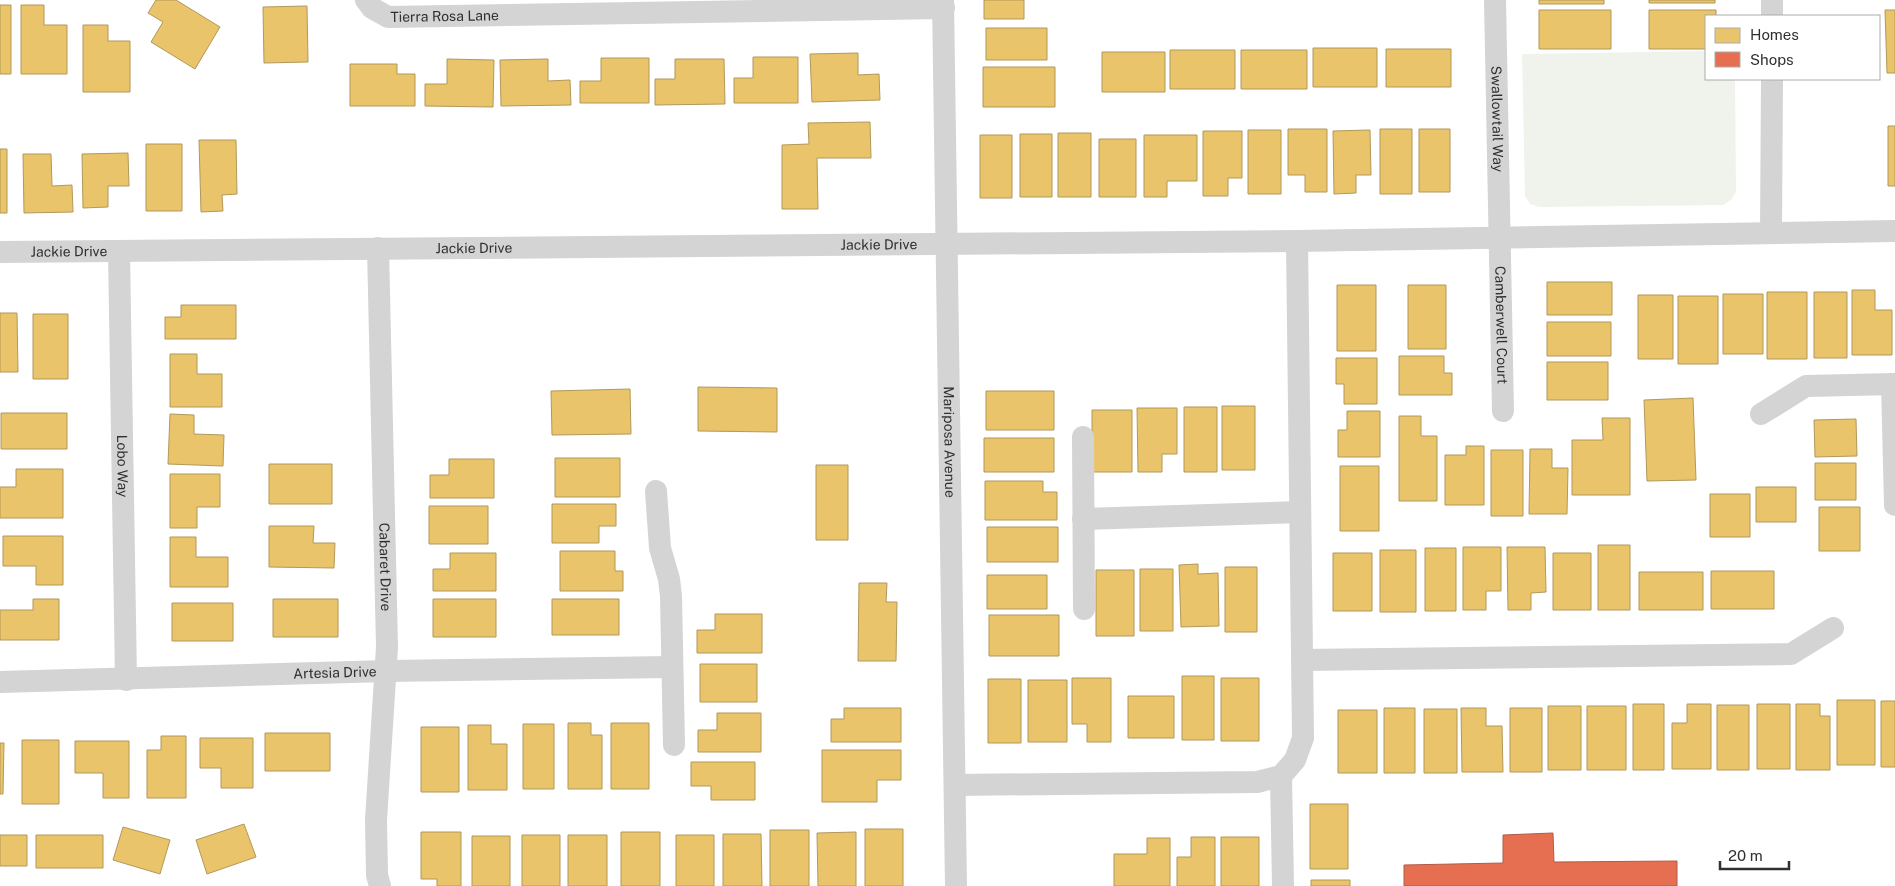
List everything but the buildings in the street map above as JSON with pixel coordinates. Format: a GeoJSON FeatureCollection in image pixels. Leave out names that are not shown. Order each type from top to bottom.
{"type":"FeatureCollection","features":[{"type":"Feature","properties":{"kind":"street","name":"Tierra Rosa Lane"},"geometry":{"type":"LineString","coordinates":[[366,0],[372,8],[388,17],[530,7],[943,4]]}},
{"type":"Feature","properties":{"kind":"street","name":"Swallowtail Way"},"geometry":{"type":"LineString","coordinates":[[1495,0],[1499,238]]}},
{"type":"Feature","properties":{"kind":"street"},"geometry":{"type":"LineString","coordinates":[[1772,0],[1772,15]]}},
{"type":"Feature","properties":{"kind":"street","name":"Mariposa Avenue"},"geometry":{"type":"LineString","coordinates":[[943,4],[956,886]]}},
{"type":"Feature","properties":{"kind":"street"},"geometry":{"type":"LineString","coordinates":[[1771,232],[1772,80]]}},
{"type":"Feature","properties":{"kind":"street","name":"Jackie Drive"},"geometry":{"type":"LineString","coordinates":[[0,252],[1297,241],[1895,231]]}},
{"type":"Feature","properties":{"kind":"street","name":"Camberwell Court"},"geometry":{"type":"LineString","coordinates":[[1499,238],[1503,411]]}},
{"type":"Feature","properties":{"kind":"street"},"geometry":{"type":"LineString","coordinates":[[955,785],[1257,782],[1281,776],[1295,760],[1303,738],[1297,241]]}},
{"type":"Feature","properties":{"kind":"street","name":"Cabaret Drive"},"geometry":{"type":"LineString","coordinates":[[378,248],[388,671],[376,820],[377,875],[380,886]]}},
{"type":"Feature","properties":{"kind":"street","name":"Lobo Way"},"geometry":{"type":"LineString","coordinates":[[119,252],[126,680]]}},
{"type":"Feature","properties":{"kind":"street"},"geometry":{"type":"LineString","coordinates":[[1761,414],[1806,386],[1893,384],[1895,506]]}},
{"type":"Feature","properties":{"kind":"street"},"geometry":{"type":"LineString","coordinates":[[1083,437],[1084,609]]}},
{"type":"Feature","properties":{"kind":"street"},"geometry":{"type":"LineString","coordinates":[[656,491],[660,548],[669,579],[671,596],[674,745]]}},
{"type":"Feature","properties":{"kind":"street"},"geometry":{"type":"LineString","coordinates":[[1083,519],[1300,512]]}},
{"type":"Feature","properties":{"kind":"street"},"geometry":{"type":"LineString","coordinates":[[1302,660],[1791,654],[1833,628]]}},
{"type":"Feature","properties":{"kind":"street","name":"Artesia Drive"},"geometry":{"type":"LineString","coordinates":[[0,682],[126,680],[388,671],[671,667]]}},
{"type":"Feature","properties":{"kind":"street"},"geometry":{"type":"LineString","coordinates":[[1281,776],[1283,886]]}},
{"type":"Feature","properties":{"kind":"shaded area"},"geometry":{"type":"Polygon","coordinates":[[[1705,51],[1705,80],[1735,80],[1736,192],[1732,199],[1723,205],[1540,207],[1530,204],[1525,196],[1522,54],[1705,51]]]}}]}
